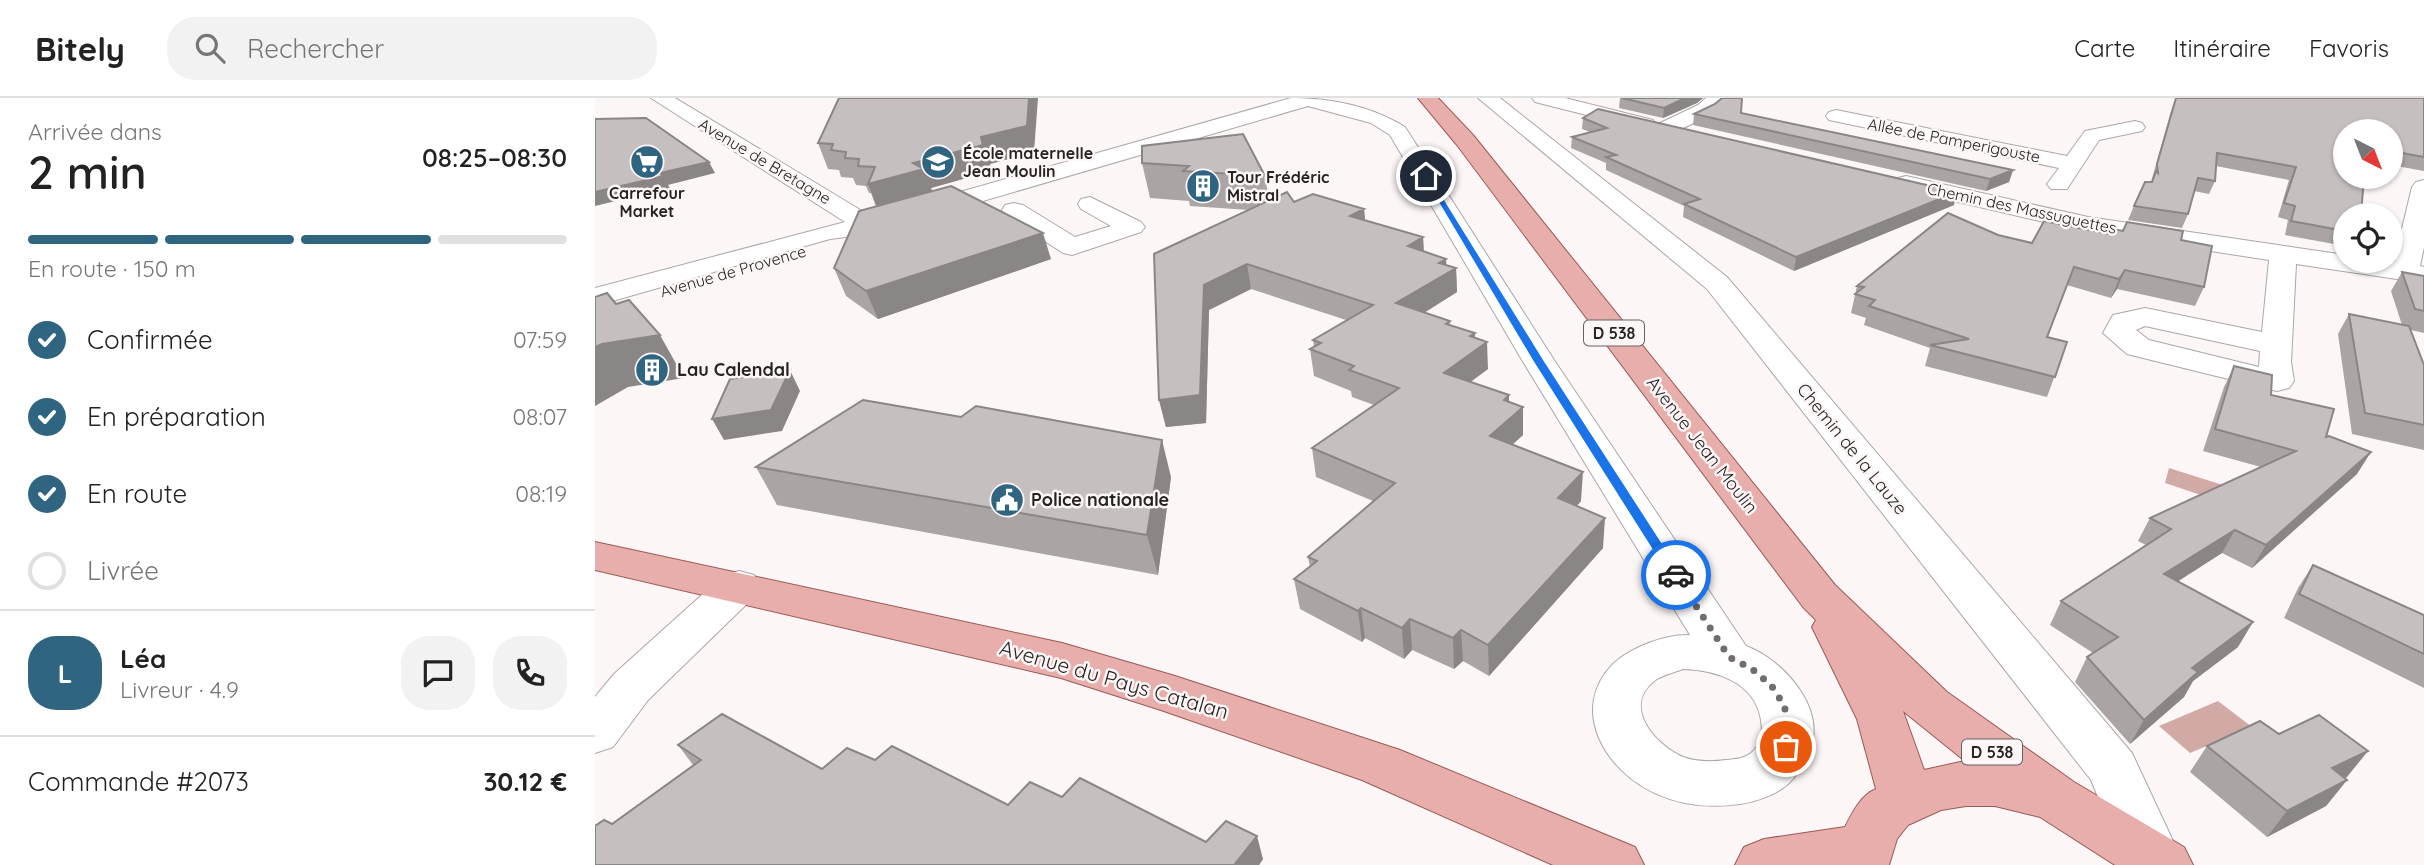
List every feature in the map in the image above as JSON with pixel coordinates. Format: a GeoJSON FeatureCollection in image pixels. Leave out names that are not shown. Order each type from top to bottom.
{"type":"FeatureCollection","features":[{"type":"Feature","properties":{"kind":"main road","name":"Avenue Jean Moulin"},"geometry":{"type":"LineString","coordinates":[[1428,98],[1465,139],[1819,596],[1929,706],[2055,798]]}},
{"type":"Feature","properties":{"kind":"main road","name":"Avenue du Pays Catalan"},"geometry":{"type":"LineString","coordinates":[[595,556],[1062,660],[1381,765],[1615,865]]}},
{"type":"Feature","properties":{"kind":"main road","name":"Avenue Jean Moulin"},"geometry":{"type":"LineString","coordinates":[[1819,596],[1882,719],[1906,800]]}},
{"type":"Feature","properties":{"kind":"main road"},"geometry":{"type":"LineString","coordinates":[[1764,865],[1862,857],[1873,828],[1889,808],[1934,789],[1966,783],[1995,783],[2055,798],[2158,861]]}},
{"type":"Feature","properties":{"kind":"street","name":"Avenue de Bretagne"},"geometry":{"type":"LineString","coordinates":[[661,98],[869,226]]}},
{"type":"Feature","properties":{"kind":"street","name":"Chemin de la Lauze"},"geometry":{"type":"LineString","coordinates":[[1489,98],[1717,283],[2113,768],[2158,861]]}},
{"type":"Feature","properties":{"kind":"street"},"geometry":{"type":"LineString","coordinates":[[1542,98],[1705,138]]}},
{"type":"Feature","properties":{"kind":"street"},"geometry":{"type":"LineString","coordinates":[[1665,128],[1705,109],[1717,98]]}},
{"type":"Feature","properties":{"kind":"street","name":"Avenue de Provence"},"geometry":{"type":"LineString","coordinates":[[595,297],[828,232],[869,226],[909,215],[1311,99]]}},
{"type":"Feature","properties":{"kind":"street"},"geometry":{"type":"LineString","coordinates":[[1311,99],[1378,119],[1398,131],[1538,360],[1729,657]]}},
{"type":"Feature","properties":{"kind":"street","name":"Allée de Pamperigouste"},"geometry":{"type":"LineString","coordinates":[[1836,116],[2073,164]]}},
{"type":"Feature","properties":{"kind":"street"},"geometry":{"type":"LineString","coordinates":[[2042,212],[2092,135],[2134,127]]}},
{"type":"Feature","properties":{"kind":"street","name":"Chemin des Massuguettes"},"geometry":{"type":"LineString","coordinates":[[1878,177],[2087,224],[2414,274]]}},
{"type":"Feature","properties":{"kind":"street"},"geometry":{"type":"LineString","coordinates":[[909,215],[941,228],[1014,210],[1047,189],[1034,179]]}},
{"type":"Feature","properties":{"kind":"street"},"geometry":{"type":"LineString","coordinates":[[2414,274],[2424,187]]}},
{"type":"Feature","properties":{"kind":"street"},"geometry":{"type":"LineString","coordinates":[[1014,210],[1072,247],[1132,227],[1090,204]]}},
{"type":"Feature","properties":{"kind":"street","name":"Avenue de Provence"},"geometry":{"type":"LineString","coordinates":[[595,310],[840,240],[869,226]]}},
{"type":"Feature","properties":{"kind":"street"},"geometry":{"type":"LineString","coordinates":[[2276,345],[2283,253]]}},
{"type":"Feature","properties":{"kind":"street"},"geometry":{"type":"LineString","coordinates":[[595,733],[631,687],[739,586]]}},
{"type":"Feature","properties":{"kind":"shaded area"},"geometry":{"type":"Polygon","coordinates":[[[2169,468],[2226,486],[2201,495],[2165,483],[2169,468]]]}},
{"type":"Feature","properties":{"kind":"shaded area"},"geometry":{"type":"Polygon","coordinates":[[[2218,701],[2252,727],[2190,753],[2159,726],[2218,701]]]}},
{"type":"Feature","properties":{"kind":"building"},"geometry":{"type":"Polygon","coordinates":[[[839,98],[1029,98],[1027,126],[981,137],[983,145],[913,163],[924,169],[868,184],[875,167],[858,166],[859,159],[845,158],[846,152],[831,150],[833,144],[818,143],[839,98]]]}},
{"type":"Feature","properties":{"kind":"building"},"geometry":{"type":"Polygon","coordinates":[[[1622,98],[1685,98],[1664,108],[1622,98]]]}},
{"type":"Feature","properties":{"kind":"building"},"geometry":{"type":"Polygon","coordinates":[[[1722,98],[1742,98],[1741,113],[2013,170],[1990,179],[1694,114],[1722,98]]]}},
{"type":"Feature","properties":{"kind":"building"},"geometry":{"type":"Polygon","coordinates":[[[2176,98],[2424,98],[2424,157],[2403,153],[2403,119],[2333,119],[2333,189],[2363,189],[2362,203],[2333,203],[2333,229],[2291,221],[2295,206],[2284,203],[2296,167],[2217,153],[2215,181],[2198,178],[2188,214],[2134,206],[2145,182],[2152,182],[2156,171],[2158,173],[2157,164],[2176,98]]]}},
{"type":"Feature","properties":{"kind":"building"},"geometry":{"type":"Polygon","coordinates":[[[1598,109],[1957,192],[1796,257],[1684,204],[1700,199],[1606,157],[1616,155],[1572,137],[1607,128],[1583,118],[1598,109]]]}},
{"type":"Feature","properties":{"kind":"building","name":"Carrefour Market"},"geometry":{"type":"Polygon","coordinates":[[[646,118],[709,162],[595,192],[595,119],[646,118]]]}},
{"type":"Feature","properties":{"kind":"building"},"geometry":{"type":"Polygon","coordinates":[[[1243,134],[1265,176],[1183,171],[1189,166],[1142,163],[1142,146],[1243,134]]]}},
{"type":"Feature","properties":{"kind":"building"},"geometry":{"type":"Polygon","coordinates":[[[951,186],[1043,233],[866,291],[834,268],[859,211],[951,186]]]}},
{"type":"Feature","properties":{"kind":"building"},"geometry":{"type":"Polygon","coordinates":[[[1287,192],[1294,202],[1313,194],[1364,209],[1350,216],[1423,237],[1408,246],[1446,259],[1439,263],[1456,268],[1396,303],[1450,321],[1446,324],[1475,333],[1470,336],[1487,342],[1444,373],[1509,395],[1504,400],[1523,407],[1490,436],[1583,472],[1558,498],[1605,518],[1488,645],[1461,630],[1453,638],[1410,619],[1402,628],[1361,608],[1358,611],[1294,579],[1317,561],[1308,557],[1395,483],[1312,448],[1399,388],[1349,370],[1354,366],[1310,349],[1321,343],[1313,340],[1373,305],[1247,264],[1204,285],[1200,395],[1159,400],[1154,254],[1287,192]]]}},
{"type":"Feature","properties":{"kind":"building"},"geometry":{"type":"Polygon","coordinates":[[[1948,213],[1998,235],[2032,243],[2044,221],[2110,234],[2112,229],[2123,231],[2127,222],[2183,231],[2181,240],[2212,246],[2204,287],[2125,270],[2119,279],[2074,267],[2047,337],[2067,342],[2055,377],[1930,345],[1969,339],[1869,306],[1875,300],[1855,294],[1864,287],[1857,286],[1948,213]]]}},
{"type":"Feature","properties":{"kind":"building"},"geometry":{"type":"Polygon","coordinates":[[[2403,272],[2424,276],[2424,311],[2415,309],[2403,272]]]}},
{"type":"Feature","properties":{"kind":"building"},"geometry":{"type":"Polygon","coordinates":[[[607,293],[616,304],[629,300],[660,335],[595,347],[595,297],[607,293]]]}},
{"type":"Feature","properties":{"kind":"building"},"geometry":{"type":"Polygon","coordinates":[[[2349,314],[2409,326],[2424,365],[2424,425],[2365,413],[2349,314]]]}},
{"type":"Feature","properties":{"kind":"building"},"geometry":{"type":"Polygon","coordinates":[[[2234,366],[2272,375],[2271,395],[2334,409],[2326,437],[2371,452],[2266,545],[2235,530],[2164,574],[2253,622],[2192,668],[2198,672],[2144,720],[2087,657],[2118,637],[2061,601],[2171,529],[2150,518],[2296,451],[2215,429],[2234,366]]]}},
{"type":"Feature","properties":{"kind":"building"},"geometry":{"type":"Polygon","coordinates":[[[790,370],[771,410],[712,419],[730,379],[790,370]]]}},
{"type":"Feature","properties":{"kind":"building"},"geometry":{"type":"Polygon","coordinates":[[[863,400],[961,417],[976,406],[1162,440],[1147,535],[756,467],[863,400]]]}},
{"type":"Feature","properties":{"kind":"building"},"geometry":{"type":"Polygon","coordinates":[[[2313,565],[2424,615],[2424,654],[2299,594],[2313,565]]]}},
{"type":"Feature","properties":{"kind":"building"},"geometry":{"type":"Polygon","coordinates":[[[722,714],[822,769],[847,748],[875,760],[892,746],[1008,805],[1030,782],[1062,797],[1080,778],[1206,842],[1226,821],[1257,836],[1234,865],[595,865],[595,826],[604,820],[612,824],[701,760],[678,745],[722,714]]]}},
{"type":"Feature","properties":{"kind":"building"},"geometry":{"type":"Polygon","coordinates":[[[2319,715],[2368,751],[2332,768],[2347,780],[2287,811],[2207,746],[2260,721],[2279,734],[2319,715]]]}},
{"type":"Feature","properties":{"kind":"way so far"},"geometry":{"type":"LineString","coordinates":[[1676,575],[1729,657],[1752,669],[1771,685],[1784,705],[1789,726],[1786,747]]}},
{"type":"Feature","properties":{"kind":"place","name":"Carrefour Market"},"geometry":{"type":"Point","coordinates":[647,162]}},
{"type":"Feature","properties":{"kind":"place","name":"École maternelle Jean Moulin"},"geometry":{"type":"Point","coordinates":[938,162]}},
{"type":"Feature","properties":{"kind":"place","name":"Tour Frédéric Mistral"},"geometry":{"type":"Point","coordinates":[1203,186]}},
{"type":"Feature","properties":{"kind":"place","name":"Lau Calendal"},"geometry":{"type":"Point","coordinates":[652,370]}},
{"type":"Feature","properties":{"kind":"place","name":"Police nationale"},"geometry":{"type":"Point","coordinates":[1007,500]}},
{"type":"Feature","properties":{"kind":"route"},"geometry":{"type":"LineString","coordinates":[[1426,176],[1538,360],[1676,575]]}}]}
